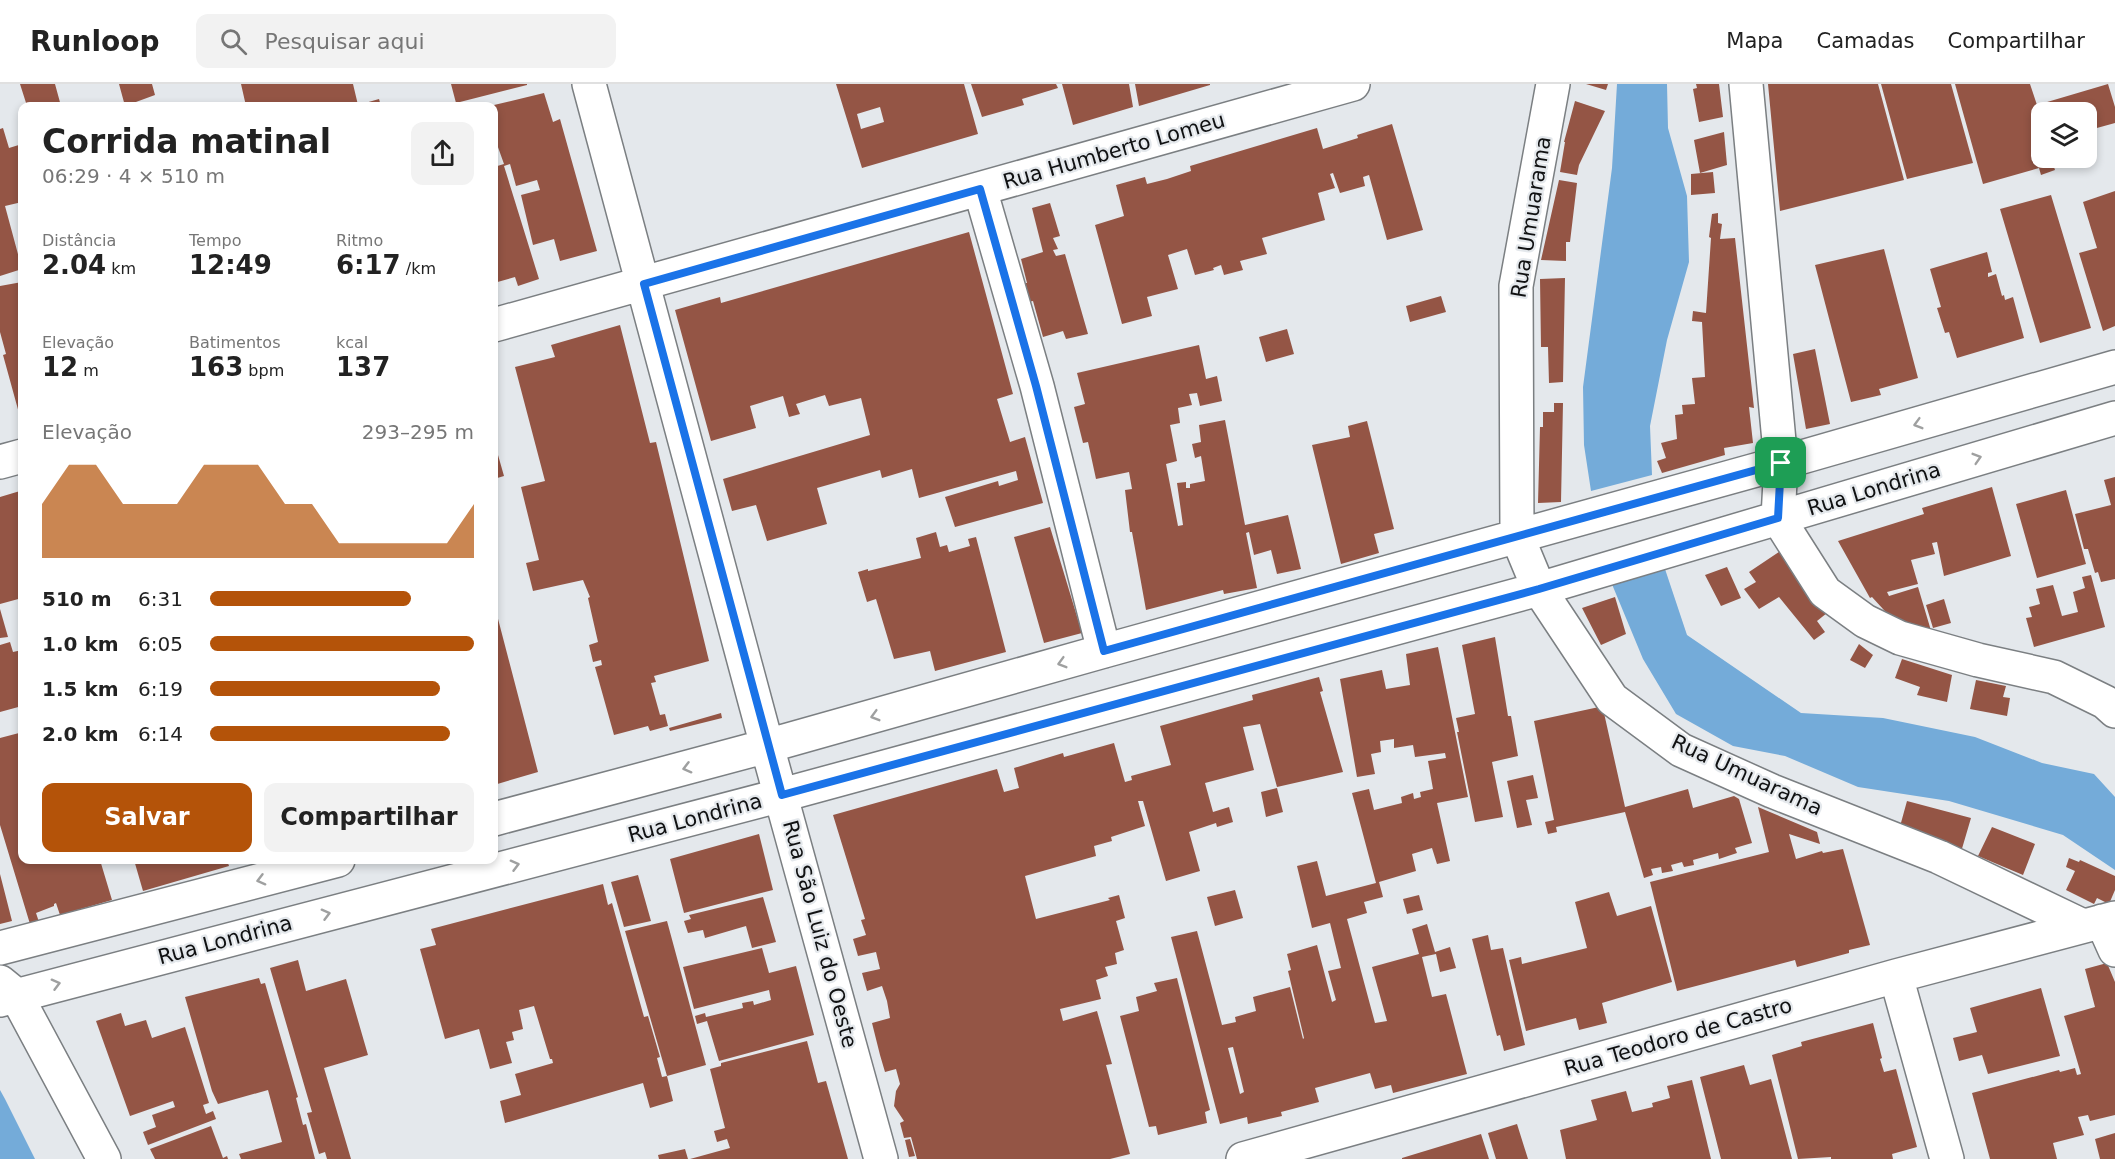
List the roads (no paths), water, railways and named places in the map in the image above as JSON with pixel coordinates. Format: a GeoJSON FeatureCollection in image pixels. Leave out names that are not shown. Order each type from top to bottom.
{"type":"FeatureCollection","features":[{"type":"Feature","properties":{"kind":"street","name":"Rua São Luiz do Oeste"},"geometry":{"type":"LineString","coordinates":[[589,84],[881,1159]]}},
{"type":"Feature","properties":{"kind":"street","name":"Rua Humberto Lomeu"},"geometry":{"type":"LineString","coordinates":[[498,324],[1353,84]]}},
{"type":"Feature","properties":{"kind":"street","name":"Rua Umuarama"},"geometry":{"type":"LineString","coordinates":[[1553,84],[1516,286],[1517,536],[1539,589],[1612,699],[1681,750],[1772,791],[1939,857],[2104,929]]}},
{"type":"Feature","properties":{"kind":"street"},"geometry":{"type":"LineString","coordinates":[[1746,84],[1781,463],[1778,518],[1825,592],[1865,621],[1900,638],[1978,660],[2054,677],[2105,702],[2115,711]]}},
{"type":"Feature","properties":{"kind":"street"},"geometry":{"type":"LineString","coordinates":[[980,189],[1036,386],[1104,651]]}},
{"type":"Feature","properties":{"kind":"street"},"geometry":{"type":"LineString","coordinates":[[498,818],[767,746],[1781,463],[2115,367]]}},
{"type":"Feature","properties":{"kind":"street"},"geometry":{"type":"LineString","coordinates":[[2044,387],[2056,435]]}},
{"type":"Feature","properties":{"kind":"street","name":"Rua Londrina"},"geometry":{"type":"LineString","coordinates":[[5,992],[782,795],[1539,589],[2115,418]]}},
{"type":"Feature","properties":{"kind":"street"},"geometry":{"type":"LineString","coordinates":[[0,462],[18,457]]}},
{"type":"Feature","properties":{"kind":"street"},"geometry":{"type":"LineString","coordinates":[[0,948],[323,864]]}},
{"type":"Feature","properties":{"kind":"street","name":"Rua Teodoro de Castro"},"geometry":{"type":"LineString","coordinates":[[1243,1159],[1896,976],[2104,929]]}},
{"type":"Feature","properties":{"kind":"street"},"geometry":{"type":"LineString","coordinates":[[1896,976],[1947,1159]]}},
{"type":"Feature","properties":{"kind":"street"},"geometry":{"type":"LineString","coordinates":[[5,992],[104,1159]]}},
{"type":"Feature","properties":{"kind":"water"},"geometry":{"type":"Polygon","coordinates":[[[1617,84],[1667,84],[1668,128],[1687,196],[1689,262],[1667,340],[1650,426],[1652,475],[1591,491],[1584,445],[1583,387],[1612,168],[1617,84]]]}},
{"type":"Feature","properties":{"kind":"water"},"geometry":{"type":"Polygon","coordinates":[[[1663,563],[1687,635],[1801,713],[1883,718],[1975,737],[2042,763],[2094,774],[2115,797],[2115,870],[2063,835],[1949,801],[1858,787],[1785,756],[1733,746],[1676,714],[1643,659],[1609,577],[1663,563]]]}},
{"type":"Feature","properties":{"kind":"water"},"geometry":{"type":"Polygon","coordinates":[[[0,1090],[5,1099],[35,1159],[0,1159],[0,1090]]]}}]}
